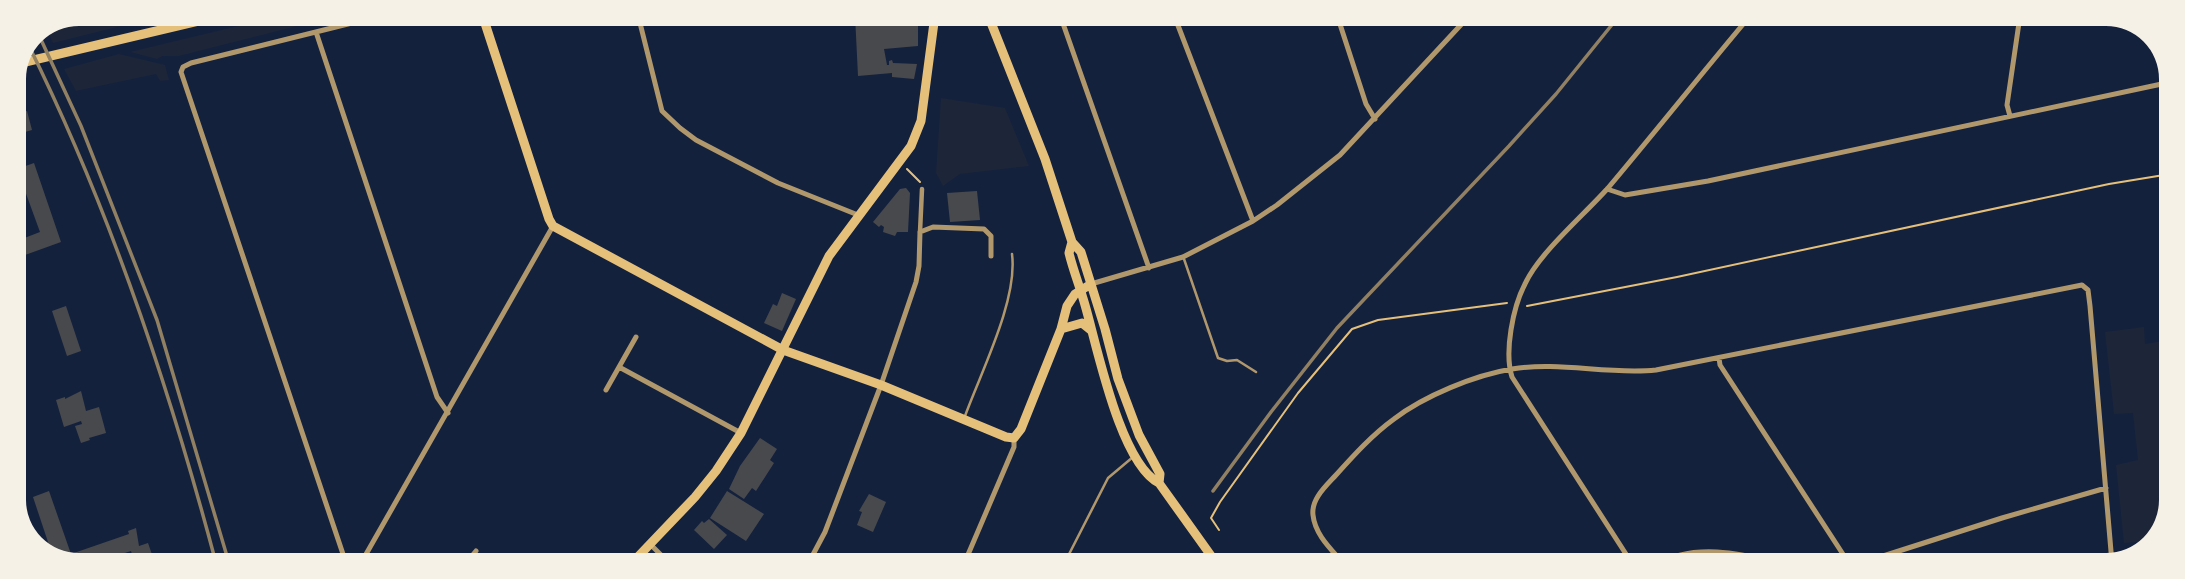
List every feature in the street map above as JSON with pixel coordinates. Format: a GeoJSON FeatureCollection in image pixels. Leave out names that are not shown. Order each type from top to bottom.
{"type":"FeatureCollection","features":[{"type":"Feature","properties":{"kind":"main road"},"geometry":{"type":"LineString","coordinates":[[30,60],[177,26]]}},
{"type":"Feature","properties":{"kind":"main road"},"geometry":{"type":"LineString","coordinates":[[486,26],[553,226],[783,350],[881,385],[1006,438],[1014,438],[1021,429],[1061,329],[1067,306],[1080,290],[1091,284]]}},
{"type":"Feature","properties":{"kind":"main road"},"geometry":{"type":"LineString","coordinates":[[642,553],[695,498],[716,471],[741,433],[829,256],[911,146],[921,121],[934,26]]}},
{"type":"Feature","properties":{"kind":"main road"},"geometry":{"type":"LineString","coordinates":[[992,26],[1049,170],[1072,243],[1081,252],[1118,379],[1139,435],[1160,474],[1159,483]]}},
{"type":"Feature","properties":{"kind":"main road"},"geometry":{"type":"LineString","coordinates":[[1072,243],[1069,253],[1106,388],[1135,455],[1151,479],[1159,483],[1209,553]]}},
{"type":"Feature","properties":{"kind":"main road"},"geometry":{"type":"LineString","coordinates":[[1061,329],[1082,323],[1092,331]]}},
{"type":"Feature","properties":{"kind":"street"},"geometry":{"type":"LineString","coordinates":[[338,26],[191,63],[183,67],[181,72],[343,553]]}},
{"type":"Feature","properties":{"kind":"street"},"geometry":{"type":"LineString","coordinates":[[641,26],[662,111],[680,128],[696,140],[778,183],[858,215]]}},
{"type":"Feature","properties":{"kind":"street"},"geometry":{"type":"LineString","coordinates":[[1064,26],[1149,268]]}},
{"type":"Feature","properties":{"kind":"street"},"geometry":{"type":"LineString","coordinates":[[1178,26],[1253,221]]}},
{"type":"Feature","properties":{"kind":"street"},"geometry":{"type":"LineString","coordinates":[[1341,26],[1366,104],[1375,119]]}},
{"type":"Feature","properties":{"kind":"street"},"geometry":{"type":"LineString","coordinates":[[1091,284],[1183,257],[1253,221],[1277,205],[1340,155],[1460,26]]}},
{"type":"Feature","properties":{"kind":"street"},"geometry":{"type":"LineString","coordinates":[[1625,553],[1512,377],[1509,369],[1512,323],[1525,282],[1540,261],[1607,189],[1742,26]]}},
{"type":"Feature","properties":{"kind":"street"},"geometry":{"type":"LineString","coordinates":[[2010,116],[2007,105],[2019,26]]}},
{"type":"Feature","properties":{"kind":"street"},"geometry":{"type":"LineString","coordinates":[[317,32],[436,397],[448,413]]}},
{"type":"Feature","properties":{"kind":"street"},"geometry":{"type":"LineString","coordinates":[[1607,189],[1625,195],[1707,181],[2159,85]]}},
{"type":"Feature","properties":{"kind":"street"},"geometry":{"type":"LineString","coordinates":[[814,553],[825,532],[881,385],[916,282],[922,190]]}},
{"type":"Feature","properties":{"kind":"street"},"geometry":{"type":"LineString","coordinates":[[367,553],[553,226]]}},
{"type":"Feature","properties":{"kind":"street"},"geometry":{"type":"LineString","coordinates":[[920,232],[933,227],[984,229],[991,236],[991,256]]}},
{"type":"Feature","properties":{"kind":"street"},"geometry":{"type":"LineString","coordinates":[[1335,553],[1321,536],[1313,518],[1314,504],[1321,492],[1373,436],[1396,417],[1471,380],[1509,369],[1556,365],[1629,373],[1719,358],[2082,285],[2088,290],[2090,306],[2111,552]]}},
{"type":"Feature","properties":{"kind":"street"},"geometry":{"type":"LineString","coordinates":[[606,390],[636,337]]}},
{"type":"Feature","properties":{"kind":"street"},"geometry":{"type":"LineString","coordinates":[[1719,358],[1720,365],[1842,553]]}},
{"type":"Feature","properties":{"kind":"street"},"geometry":{"type":"LineString","coordinates":[[619,367],[741,433]]}},
{"type":"Feature","properties":{"kind":"street"},"geometry":{"type":"LineString","coordinates":[[969,553],[1014,447],[1014,438]]}},
{"type":"Feature","properties":{"kind":"street"},"geometry":{"type":"LineString","coordinates":[[1893,553],[2106,488]]}},
{"type":"Feature","properties":{"kind":"street"},"geometry":{"type":"LineString","coordinates":[[650,544],[659,553]]}},
{"type":"Feature","properties":{"kind":"street"},"geometry":{"type":"LineString","coordinates":[[1696,553],[1727,553]]}},
{"type":"Feature","properties":{"kind":"lane"},"geometry":{"type":"LineString","coordinates":[[963,419],[1003,314],[1013,273],[1012,254]]}},
{"type":"Feature","properties":{"kind":"lane"},"geometry":{"type":"LineString","coordinates":[[1183,257],[1218,358],[1237,360],[1256,372]]}},
{"type":"Feature","properties":{"kind":"lane"},"geometry":{"type":"LineString","coordinates":[[1070,553],[1108,478],[1135,455],[1139,435]]}},
{"type":"Feature","properties":{"kind":"path"},"geometry":{"type":"LineString","coordinates":[[899,164],[912,172],[921,183],[922,190]]}},
{"type":"Feature","properties":{"kind":"path"},"geometry":{"type":"LineString","coordinates":[[1523,304],[1525,306],[1676,278],[2109,184],[2159,176]]}},
{"type":"Feature","properties":{"kind":"path"},"geometry":{"type":"LineString","coordinates":[[1219,530],[1211,518],[1220,502],[1298,393],[1352,329],[1378,320],[1507,303]]}},
{"type":"Feature","properties":{"kind":"shaded area"},"geometry":{"type":"Polygon","coordinates":[[[121,26],[53,43],[49,35],[69,27],[121,26]]]}},
{"type":"Feature","properties":{"kind":"shaded area"},"geometry":{"type":"Polygon","coordinates":[[[238,26],[298,26],[179,56],[162,56],[157,59],[130,52],[238,26]]]}},
{"type":"Feature","properties":{"kind":"shaded area"},"geometry":{"type":"Polygon","coordinates":[[[119,54],[165,65],[169,80],[160,81],[156,74],[76,91],[64,69],[119,54]]]}},
{"type":"Feature","properties":{"kind":"shaded area"},"geometry":{"type":"Polygon","coordinates":[[[941,98],[1005,108],[1029,166],[960,174],[943,186],[936,173],[941,98]]]}},
{"type":"Feature","properties":{"kind":"shaded area"},"geometry":{"type":"Polygon","coordinates":[[[2144,327],[2145,344],[2159,342],[2159,500],[2155,520],[2138,542],[2124,543],[2116,465],[2138,460],[2133,413],[2114,414],[2105,332],[2144,327]]]}},
{"type":"Feature","properties":{"kind":"building"},"geometry":{"type":"Polygon","coordinates":[[[856,26],[918,26],[918,46],[884,49],[887,65],[892,60],[893,63],[917,64],[914,79],[892,77],[892,73],[858,76],[856,26]]]}},
{"type":"Feature","properties":{"kind":"building"},"geometry":{"type":"Polygon","coordinates":[[[26,111],[32,130],[26,132],[26,111]]]}},
{"type":"Feature","properties":{"kind":"building"},"geometry":{"type":"Polygon","coordinates":[[[34,163],[61,242],[26,255],[26,237],[40,232],[26,194],[26,166],[34,163]]]}},
{"type":"Feature","properties":{"kind":"building"},"geometry":{"type":"Polygon","coordinates":[[[906,188],[910,193],[908,232],[897,232],[895,236],[883,232],[884,227],[873,222],[900,189],[906,188]]]}},
{"type":"Feature","properties":{"kind":"building"},"geometry":{"type":"Polygon","coordinates":[[[977,191],[980,220],[950,222],[947,193],[977,191]]]}},
{"type":"Feature","properties":{"kind":"building"},"geometry":{"type":"Polygon","coordinates":[[[782,293],[796,299],[782,331],[764,323],[773,304],[777,306],[782,293]]]}},
{"type":"Feature","properties":{"kind":"building"},"geometry":{"type":"Polygon","coordinates":[[[66,306],[81,351],[67,356],[52,311],[66,306]]]}},
{"type":"Feature","properties":{"kind":"building"},"geometry":{"type":"Polygon","coordinates":[[[81,391],[86,411],[99,407],[106,433],[81,443],[75,426],[82,424],[81,421],[64,427],[56,400],[65,399],[81,391]]]}},
{"type":"Feature","properties":{"kind":"building"},"geometry":{"type":"Polygon","coordinates":[[[760,438],[777,449],[770,460],[774,463],[756,491],[752,488],[744,499],[729,489],[740,466],[760,438]]]}},
{"type":"Feature","properties":{"kind":"building"},"geometry":{"type":"Polygon","coordinates":[[[49,491],[70,552],[48,542],[33,497],[49,491]]]}},
{"type":"Feature","properties":{"kind":"building"},"geometry":{"type":"Polygon","coordinates":[[[727,491],[764,514],[746,541],[710,518],[727,491]]]}},
{"type":"Feature","properties":{"kind":"building"},"geometry":{"type":"Polygon","coordinates":[[[869,494],[886,502],[873,532],[857,525],[862,512],[859,511],[869,494]]]}},
{"type":"Feature","properties":{"kind":"building"},"geometry":{"type":"Polygon","coordinates":[[[709,519],[727,535],[714,549],[694,530],[702,521],[704,523],[709,519]]]}},
{"type":"Feature","properties":{"kind":"building"},"geometry":{"type":"Polygon","coordinates":[[[136,528],[139,546],[148,543],[152,553],[75,552],[129,534],[128,531],[136,528]]]}},
{"type":"Feature","properties":{"kind":"railway"},"geometry":{"type":"LineString","coordinates":[[1213,491],[1337,328],[1509,146],[1556,94],[1611,26]]}},
{"type":"Feature","properties":{"kind":"railway"},"geometry":{"type":"LineString","coordinates":[[42,42],[81,126],[157,320],[226,553]]}},
{"type":"Feature","properties":{"kind":"railway"},"geometry":{"type":"LineString","coordinates":[[33,54],[85,170],[135,299],[178,430],[213,553]]}}]}
